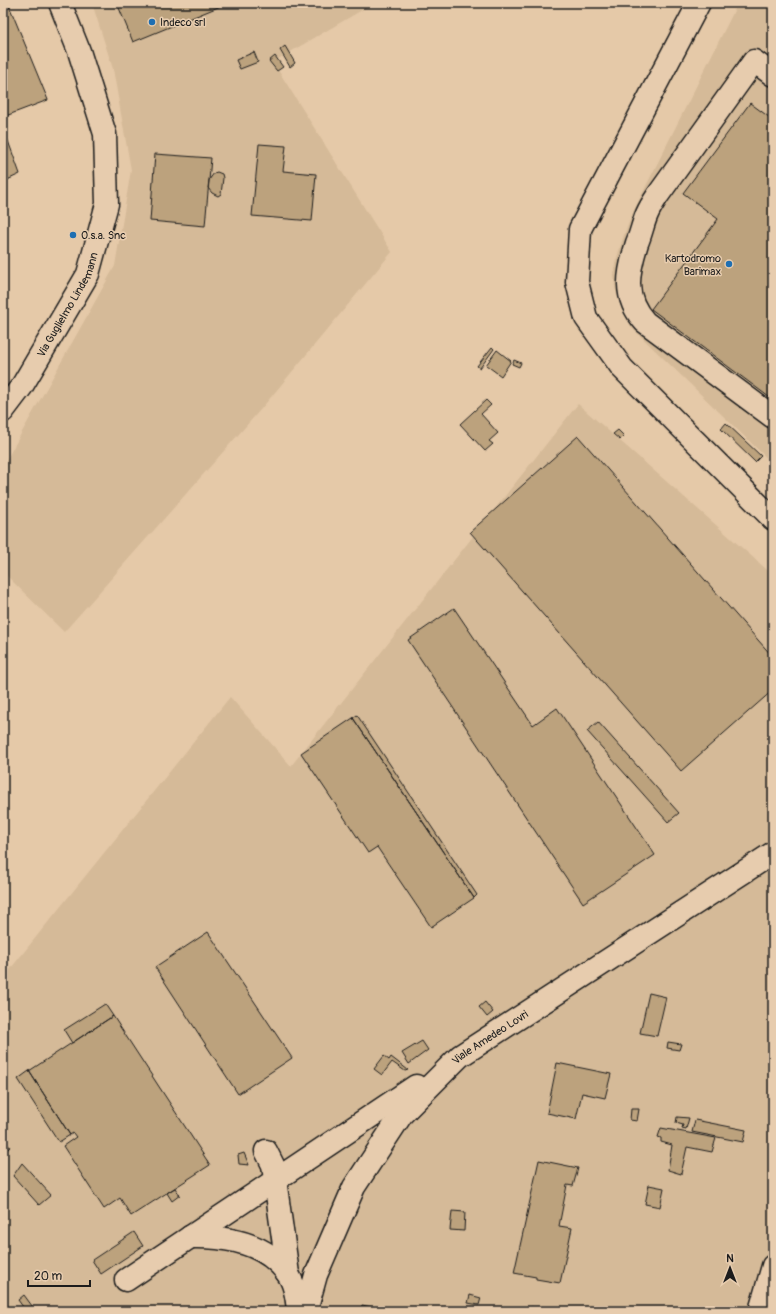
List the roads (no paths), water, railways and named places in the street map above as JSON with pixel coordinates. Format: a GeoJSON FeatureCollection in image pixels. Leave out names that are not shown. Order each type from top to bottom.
{"type":"FeatureCollection","features":[{"type":"Feature","properties":{"kind":"street","name":"Via Guglielmo Lindemann"},"geometry":{"type":"LineString","coordinates":[[3,411],[22,386],[88,274],[107,204],[105,134],[79,51],[60,3]]}},
{"type":"Feature","properties":{"kind":"street"},"geometry":{"type":"LineString","coordinates":[[699,3],[580,229],[577,282],[586,318],[622,368],[771,514]]}},
{"type":"Feature","properties":{"kind":"street"},"geometry":{"type":"LineString","coordinates":[[773,75],[754,61],[658,195],[647,214],[630,265],[629,286],[634,307],[645,322],[773,416]]}},
{"type":"Feature","properties":{"kind":"street","name":"Viale Amedeo Lovri"},"geometry":{"type":"LineString","coordinates":[[306,1311],[316,1275],[354,1187],[402,1114],[460,1056],[772,854]]}},
{"type":"Feature","properties":{"kind":"street"},"geometry":{"type":"LineString","coordinates":[[126,1280],[460,1056]]}},
{"type":"Feature","properties":{"kind":"street"},"geometry":{"type":"LineString","coordinates":[[266,1152],[273,1165],[288,1274],[297,1296],[298,1311]]}},
{"type":"Feature","properties":{"kind":"street"},"geometry":{"type":"LineString","coordinates":[[190,1237],[212,1236],[236,1240],[258,1249],[275,1259],[288,1274]]}},
{"type":"Feature","properties":{"kind":"street"},"geometry":{"type":"LineString","coordinates":[[760,1311],[773,1266]]}},
{"type":"Feature","properties":{"kind":"place","name":"Indeco srl"},"geometry":{"type":"Point","coordinates":[152,22]}},
{"type":"Feature","properties":{"kind":"place","name":"O.s.a. Snc"},"geometry":{"type":"Point","coordinates":[73,235]}},
{"type":"Feature","properties":{"kind":"place","name":"Kartodromo Barimax"},"geometry":{"type":"Point","coordinates":[729,264]}}]}
